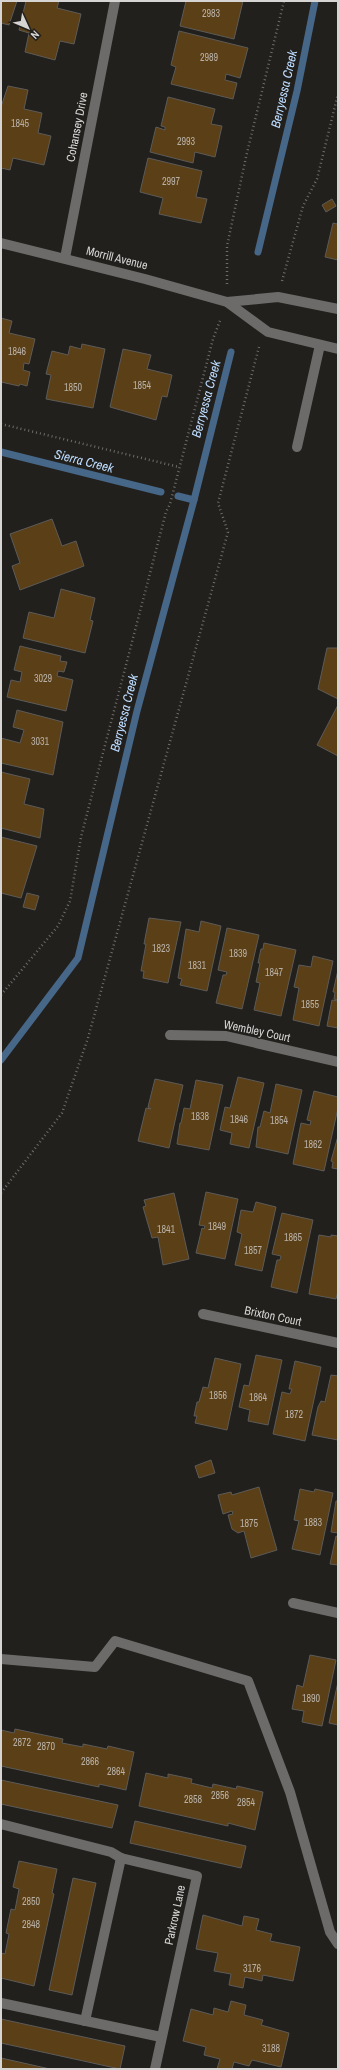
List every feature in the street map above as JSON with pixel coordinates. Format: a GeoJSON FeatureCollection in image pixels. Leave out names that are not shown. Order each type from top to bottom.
{"type":"FeatureCollection","features":[{"type":"Feature","properties":{"kind":"street","name":"Cohansey Drive"},"geometry":{"type":"LineString","coordinates":[[65,258],[115,1]]}},
{"type":"Feature","properties":{"kind":"street","name":"Morrill Avenue"},"geometry":{"type":"LineString","coordinates":[[1,243],[65,258],[227,302],[278,297],[338,309]]}},
{"type":"Feature","properties":{"kind":"street","name":"Morrill Avenue"},"geometry":{"type":"LineString","coordinates":[[227,302],[268,332],[338,349]]}},
{"type":"Feature","properties":{"kind":"street"},"geometry":{"type":"LineString","coordinates":[[297,447],[320,345]]}},
{"type":"Feature","properties":{"kind":"street","name":"Wembley Court"},"geometry":{"type":"LineString","coordinates":[[170,1035],[226,1036],[338,1062]]}},
{"type":"Feature","properties":{"kind":"street","name":"Brixton Court"},"geometry":{"type":"LineString","coordinates":[[203,1314],[338,1343]]}},
{"type":"Feature","properties":{"kind":"street"},"geometry":{"type":"LineString","coordinates":[[293,1603],[338,1613]]}},
{"type":"Feature","properties":{"kind":"street"},"geometry":{"type":"LineString","coordinates":[[1,1659],[95,1667],[114,1641],[248,1681],[290,1792],[330,1932],[338,1944]]}},
{"type":"Feature","properties":{"kind":"street","name":"Parkrow Lane"},"geometry":{"type":"LineString","coordinates":[[1,1824],[111,1852],[121,1858],[197,1876],[155,2069]]}},
{"type":"Feature","properties":{"kind":"street"},"geometry":{"type":"LineString","coordinates":[[85,2021],[121,1858]]}},
{"type":"Feature","properties":{"kind":"street"},"geometry":{"type":"LineString","coordinates":[[1,2003],[161,2037]]}},
{"type":"Feature","properties":{"kind":"path"},"geometry":{"type":"LineString","coordinates":[[1,995],[58,926],[70,900],[81,836],[213,339],[227,302],[227,246],[246,157],[284,1]]}},
{"type":"Feature","properties":{"kind":"path"},"geometry":{"type":"LineString","coordinates":[[278,297],[303,206],[317,178],[338,94]]}},
{"type":"Feature","properties":{"kind":"path"},"geometry":{"type":"LineString","coordinates":[[1,1193],[62,1113],[88,1038],[228,532],[218,503],[258,350],[268,332]]}},
{"type":"Feature","properties":{"kind":"path"},"geometry":{"type":"LineString","coordinates":[[1,424],[180,467]]}},
{"type":"Feature","properties":{"kind":"building"},"geometry":{"type":"Polygon","coordinates":[[[1,1],[17,1],[9,25],[1,23],[1,1]]]}},
{"type":"Feature","properties":{"kind":"building"},"geometry":{"type":"Polygon","coordinates":[[[26,1],[59,1],[57,8],[81,14],[74,44],[60,41],[55,60],[25,52],[29,33],[19,30],[26,1]]]}},
{"type":"Feature","properties":{"kind":"building"},"geometry":{"type":"Polygon","coordinates":[[[186,1],[243,1],[234,39],[180,26],[186,1]]]}},
{"type":"Feature","properties":{"kind":"building"},"geometry":{"type":"Polygon","coordinates":[[[179,31],[248,48],[240,78],[226,74],[225,80],[237,83],[233,99],[171,84],[176,67],[171,65],[179,31]]]}},
{"type":"Feature","properties":{"kind":"building"},"geometry":{"type":"Polygon","coordinates":[[[8,86],[28,90],[24,109],[42,113],[38,133],[51,136],[44,165],[13,158],[10,170],[1,168],[1,107],[8,86]]]}},
{"type":"Feature","properties":{"kind":"building"},"geometry":{"type":"Polygon","coordinates":[[[168,97],[215,109],[211,124],[222,126],[215,157],[195,152],[193,163],[150,152],[156,127],[165,130],[165,127],[161,126],[168,97]]]}},
{"type":"Feature","properties":{"kind":"building"},"geometry":{"type":"Polygon","coordinates":[[[148,158],[202,171],[196,197],[207,199],[201,223],[159,214],[163,198],[140,192],[148,158]]]}},
{"type":"Feature","properties":{"kind":"building"},"geometry":{"type":"Polygon","coordinates":[[[332,199],[336,206],[326,212],[322,205],[332,199]]]}},
{"type":"Feature","properties":{"kind":"building"},"geometry":{"type":"Polygon","coordinates":[[[338,221],[338,260],[325,257],[333,223],[337,224],[338,221]]]}},
{"type":"Feature","properties":{"kind":"building"},"geometry":{"type":"Polygon","coordinates":[[[1,318],[12,321],[9,333],[35,339],[29,364],[24,363],[23,370],[30,372],[27,386],[20,384],[19,386],[1,382],[1,318]]]}},
{"type":"Feature","properties":{"kind":"building"},"geometry":{"type":"Polygon","coordinates":[[[82,344],[105,349],[93,408],[46,399],[51,375],[46,374],[52,351],[68,355],[70,346],[81,349],[82,344]]]}},
{"type":"Feature","properties":{"kind":"building"},"geometry":{"type":"Polygon","coordinates":[[[123,349],[151,355],[147,369],[172,375],[167,397],[162,396],[156,420],[110,407],[123,349]]]}},
{"type":"Feature","properties":{"kind":"building"},"geometry":{"type":"Polygon","coordinates":[[[52,519],[62,546],[76,541],[84,566],[20,590],[12,566],[20,563],[10,534],[52,519]]]}},
{"type":"Feature","properties":{"kind":"building"},"geometry":{"type":"Polygon","coordinates":[[[61,589],[95,598],[90,620],[93,621],[85,653],[23,638],[29,612],[54,618],[61,589]]]}},
{"type":"Feature","properties":{"kind":"building"},"geometry":{"type":"Polygon","coordinates":[[[20,646],[61,656],[60,661],[67,662],[64,672],[58,671],[57,676],[73,680],[66,711],[7,697],[11,680],[20,682],[22,672],[14,670],[20,646]]]}},
{"type":"Feature","properties":{"kind":"building"},"geometry":{"type":"Polygon","coordinates":[[[327,648],[338,648],[338,699],[318,689],[327,648]]]}},
{"type":"Feature","properties":{"kind":"building"},"geometry":{"type":"Polygon","coordinates":[[[338,705],[338,756],[317,745],[338,705]]]}},
{"type":"Feature","properties":{"kind":"building"},"geometry":{"type":"Polygon","coordinates":[[[17,710],[63,722],[53,775],[1,763],[1,738],[20,743],[24,730],[13,727],[17,710]]]}},
{"type":"Feature","properties":{"kind":"building"},"geometry":{"type":"Polygon","coordinates":[[[1,772],[30,779],[24,804],[44,809],[40,838],[1,828],[1,772]]]}},
{"type":"Feature","properties":{"kind":"building"},"geometry":{"type":"Polygon","coordinates":[[[1,837],[37,846],[21,898],[1,893],[1,837]]]}},
{"type":"Feature","properties":{"kind":"building"},"geometry":{"type":"Polygon","coordinates":[[[27,893],[39,896],[35,910],[23,907],[27,893]]]}},
{"type":"Feature","properties":{"kind":"building"},"geometry":{"type":"Polygon","coordinates":[[[149,918],[181,922],[168,983],[143,978],[144,971],[141,971],[149,918]]]}},
{"type":"Feature","properties":{"kind":"building"},"geometry":{"type":"Polygon","coordinates":[[[201,921],[221,926],[207,991],[180,985],[182,979],[178,978],[186,929],[199,932],[201,921]]]}},
{"type":"Feature","properties":{"kind":"building"},"geometry":{"type":"Polygon","coordinates":[[[227,928],[259,935],[242,1009],[216,1003],[223,975],[226,975],[227,972],[218,970],[227,928]]]}},
{"type":"Feature","properties":{"kind":"building"},"geometry":{"type":"Polygon","coordinates":[[[264,943],[296,950],[281,1016],[254,1010],[260,983],[256,982],[260,963],[258,963],[264,943]]]}},
{"type":"Feature","properties":{"kind":"building"},"geometry":{"type":"Polygon","coordinates":[[[313,956],[333,961],[319,1026],[293,1020],[299,988],[294,987],[299,965],[311,967],[313,956]]]}},
{"type":"Feature","properties":{"kind":"building"},"geometry":{"type":"Polygon","coordinates":[[[338,970],[338,1000],[334,999],[335,992],[333,992],[338,970]]]}},
{"type":"Feature","properties":{"kind":"building"},"geometry":{"type":"Polygon","coordinates":[[[332,1000],[338,1001],[338,1028],[327,1026],[332,1000]]]}},
{"type":"Feature","properties":{"kind":"building"},"geometry":{"type":"Polygon","coordinates":[[[238,1077],[264,1083],[249,1148],[230,1144],[232,1133],[220,1130],[225,1107],[230,1108],[238,1077]]]}},
{"type":"Feature","properties":{"kind":"building"},"geometry":{"type":"Polygon","coordinates":[[[155,1079],[183,1085],[169,1148],[138,1141],[146,1108],[151,1109],[148,1107],[155,1079]]]}},
{"type":"Feature","properties":{"kind":"building"},"geometry":{"type":"Polygon","coordinates":[[[196,1080],[223,1085],[209,1150],[177,1144],[184,1108],[190,1109],[196,1080]]]}},
{"type":"Feature","properties":{"kind":"building"},"geometry":{"type":"Polygon","coordinates":[[[276,1084],[302,1090],[288,1154],[256,1147],[258,1127],[260,1127],[264,1111],[270,1113],[276,1084]]]}},
{"type":"Feature","properties":{"kind":"building"},"geometry":{"type":"Polygon","coordinates":[[[314,1091],[338,1097],[338,1108],[324,1171],[293,1164],[301,1123],[310,1125],[311,1121],[307,1120],[314,1091]]]}},
{"type":"Feature","properties":{"kind":"building"},"geometry":{"type":"Polygon","coordinates":[[[338,1136],[338,1169],[332,1168],[333,1162],[331,1161],[338,1136]]]}},
{"type":"Feature","properties":{"kind":"building"},"geometry":{"type":"Polygon","coordinates":[[[206,1192],[238,1199],[225,1259],[196,1253],[202,1228],[204,1229],[205,1226],[199,1225],[206,1192]]]}},
{"type":"Feature","properties":{"kind":"building"},"geometry":{"type":"Polygon","coordinates":[[[174,1193],[189,1259],[163,1265],[158,1237],[152,1238],[143,1207],[146,1206],[144,1200],[174,1193]]]}},
{"type":"Feature","properties":{"kind":"building"},"geometry":{"type":"Polygon","coordinates":[[[256,1202],[276,1207],[262,1271],[235,1265],[242,1234],[237,1232],[241,1210],[253,1212],[256,1202]]]}},
{"type":"Feature","properties":{"kind":"building"},"geometry":{"type":"Polygon","coordinates":[[[282,1213],[313,1220],[297,1293],[271,1287],[277,1260],[280,1260],[281,1256],[272,1254],[282,1213]]]}},
{"type":"Feature","properties":{"kind":"building"},"geometry":{"type":"Polygon","coordinates":[[[319,1235],[331,1237],[331,1235],[338,1236],[338,1291],[336,1299],[309,1294],[319,1235]]]}},
{"type":"Feature","properties":{"kind":"building"},"geometry":{"type":"Polygon","coordinates":[[[256,1355],[282,1360],[268,1425],[248,1421],[250,1410],[239,1407],[244,1385],[249,1386],[256,1355]]]}},
{"type":"Feature","properties":{"kind":"building"},"geometry":{"type":"Polygon","coordinates":[[[215,1358],[241,1364],[227,1430],[195,1423],[197,1416],[194,1416],[197,1402],[199,1402],[203,1387],[208,1388],[215,1358]]]}},
{"type":"Feature","properties":{"kind":"building"},"geometry":{"type":"Polygon","coordinates":[[[295,1361],[321,1367],[305,1441],[273,1434],[282,1392],[290,1394],[292,1389],[289,1389],[295,1361]]]}},
{"type":"Feature","properties":{"kind":"building"},"geometry":{"type":"Polygon","coordinates":[[[331,1375],[338,1376],[338,1440],[312,1435],[318,1407],[321,1401],[325,1402],[331,1375]]]}},
{"type":"Feature","properties":{"kind":"building"},"geometry":{"type":"Polygon","coordinates":[[[211,1460],[215,1473],[199,1478],[195,1466],[211,1460]]]}},
{"type":"Feature","properties":{"kind":"building"},"geometry":{"type":"Polygon","coordinates":[[[259,1487],[277,1550],[251,1558],[244,1531],[238,1533],[232,1529],[228,1515],[233,1514],[232,1511],[223,1514],[218,1495],[231,1492],[232,1495],[259,1487]]]}},
{"type":"Feature","properties":{"kind":"building"},"geometry":{"type":"Polygon","coordinates":[[[300,1489],[314,1492],[315,1489],[333,1493],[320,1555],[292,1549],[299,1521],[294,1520],[300,1489]]]}},
{"type":"Feature","properties":{"kind":"building"},"geometry":{"type":"Polygon","coordinates":[[[336,1501],[338,1501],[338,1533],[331,1532],[336,1501]]]}},
{"type":"Feature","properties":{"kind":"building"},"geometry":{"type":"Polygon","coordinates":[[[336,1536],[338,1537],[338,1565],[330,1564],[336,1536]]]}},
{"type":"Feature","properties":{"kind":"building"},"geometry":{"type":"Polygon","coordinates":[[[310,1655],[336,1660],[322,1726],[302,1722],[304,1711],[292,1709],[297,1685],[303,1687],[310,1655]]]}},
{"type":"Feature","properties":{"kind":"building"},"geometry":{"type":"Polygon","coordinates":[[[338,1682],[338,1725],[329,1723],[338,1682]]]}},
{"type":"Feature","properties":{"kind":"building"},"geometry":{"type":"Polygon","coordinates":[[[15,1729],[63,1739],[62,1743],[83,1747],[83,1744],[107,1749],[108,1746],[134,1752],[126,1790],[99,1784],[99,1787],[1,1766],[1,1730],[14,1733],[15,1729]]]}},
{"type":"Feature","properties":{"kind":"building"},"geometry":{"type":"Polygon","coordinates":[[[146,1773],[168,1778],[168,1774],[192,1779],[191,1783],[212,1788],[213,1784],[236,1789],[237,1786],[263,1792],[255,1830],[228,1823],[228,1826],[139,1806],[146,1773]]]}},
{"type":"Feature","properties":{"kind":"building"},"geometry":{"type":"Polygon","coordinates":[[[1,1780],[118,1805],[112,1828],[1,1804],[1,1780]]]}},
{"type":"Feature","properties":{"kind":"building"},"geometry":{"type":"Polygon","coordinates":[[[135,1821],[246,1846],[241,1868],[130,1843],[135,1821]]]}},
{"type":"Feature","properties":{"kind":"building"},"geometry":{"type":"Polygon","coordinates":[[[19,1861],[57,1869],[52,1893],[54,1894],[34,1986],[1,1978],[1,1953],[5,1954],[9,1934],[6,1933],[11,1909],[15,1910],[19,1889],[13,1887],[19,1861]]]}},
{"type":"Feature","properties":{"kind":"building"},"geometry":{"type":"Polygon","coordinates":[[[73,1878],[96,1883],[72,1995],[49,1990],[73,1878]]]}},
{"type":"Feature","properties":{"kind":"building"},"geometry":{"type":"Polygon","coordinates":[[[203,1915],[242,1926],[244,1916],[259,1919],[256,1930],[272,1934],[270,1941],[300,1947],[293,1981],[263,1975],[262,1981],[245,1977],[243,1988],[229,1985],[231,1974],[214,1971],[218,1953],[196,1949],[203,1915]]]}},
{"type":"Feature","properties":{"kind":"building"},"geometry":{"type":"Polygon","coordinates":[[[231,2001],[246,2005],[244,2015],[263,2020],[261,2025],[289,2033],[281,2067],[252,2060],[249,2066],[234,2062],[232,2069],[217,2069],[220,2059],[204,2055],[206,2047],[183,2041],[191,2009],[213,2015],[214,2008],[228,2012],[231,2001]]]}},
{"type":"Feature","properties":{"kind":"building"},"geometry":{"type":"Polygon","coordinates":[[[1,2019],[125,2046],[120,2069],[1,2043],[1,2019]]]}},
{"type":"Feature","properties":{"kind":"building"},"geometry":{"type":"Polygon","coordinates":[[[1,2058],[50,2069],[1,2069],[1,2058]]]}},
{"type":"Feature","properties":{"kind":"waterway","name":"Berryessa Creek"},"geometry":{"type":"LineString","coordinates":[[258,252],[297,91],[315,1]]}},
{"type":"Feature","properties":{"kind":"waterway","name":"Berryessa Creek"},"geometry":{"type":"LineString","coordinates":[[1,1060],[78,958],[137,711],[194,500],[231,352]]}},
{"type":"Feature","properties":{"kind":"waterway","name":"Sierra Creek"},"geometry":{"type":"LineString","coordinates":[[1,452],[161,492]]}},
{"type":"Feature","properties":{"kind":"waterway","name":"Sierra Creek"},"geometry":{"type":"LineString","coordinates":[[178,496],[194,500]]}}]}
